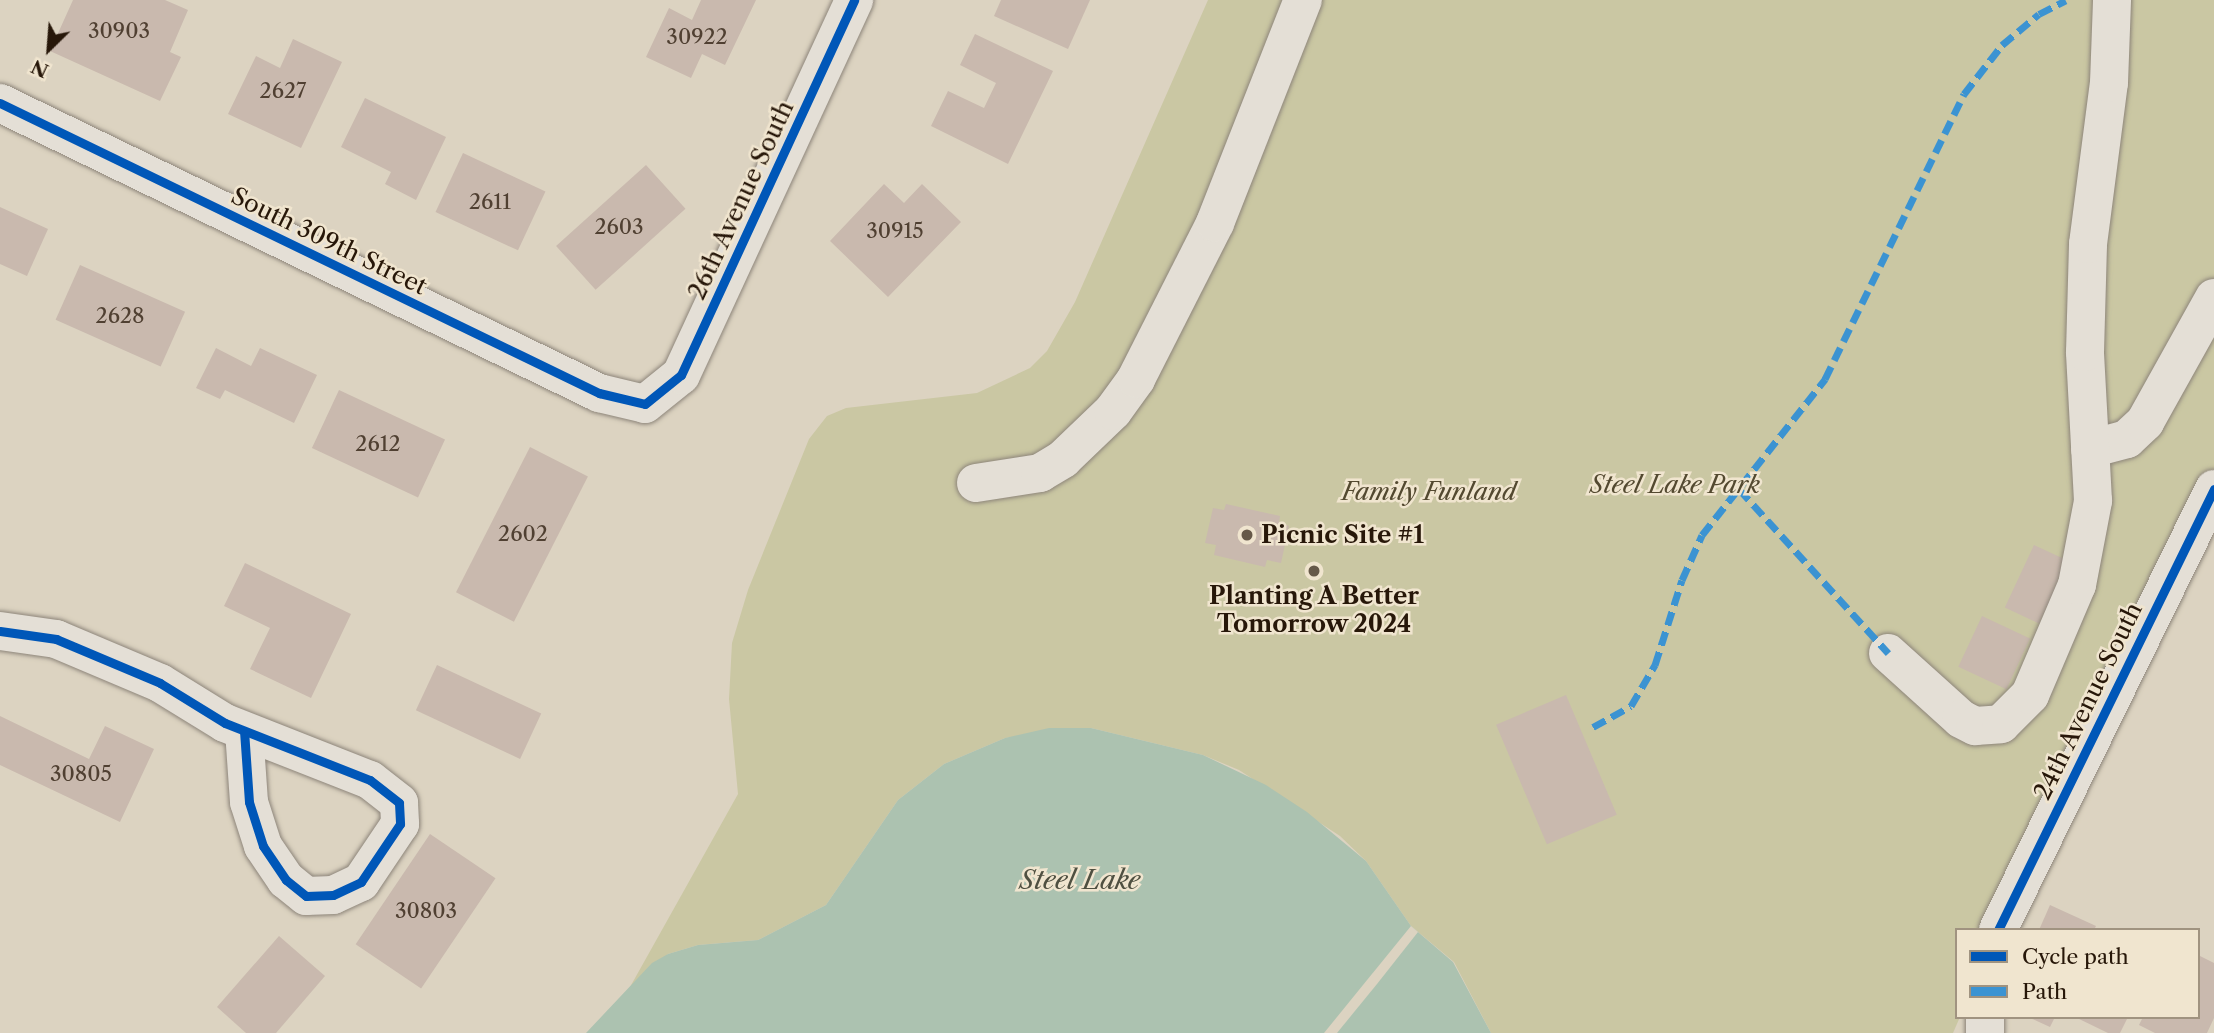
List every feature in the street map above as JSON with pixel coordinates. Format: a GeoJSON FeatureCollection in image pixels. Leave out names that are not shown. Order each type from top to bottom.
{"type":"FeatureCollection","features":[{"type":"Feature","properties":{"kind":"street","name":"26th Avenue South"},"geometry":{"type":"LineString","coordinates":[[645,404],[681,375],[855,0]]}},
{"type":"Feature","properties":{"kind":"street"},"geometry":{"type":"LineString","coordinates":[[976,483],[1021,478],[1063,459],[1113,411],[1136,379],[1205,247],[1303,0]]}},
{"type":"Feature","properties":{"kind":"street"},"geometry":{"type":"LineString","coordinates":[[1888,653],[1948,709],[1975,726],[2001,724],[2021,709],[2077,585],[2093,501],[2085,352],[2088,244],[2109,83],[2112,0]]}},
{"type":"Feature","properties":{"kind":"street","name":"South 309th Street"},"geometry":{"type":"LineString","coordinates":[[0,103],[600,393],[645,404]]}},
{"type":"Feature","properties":{"kind":"street"},"geometry":{"type":"LineString","coordinates":[[2090,449],[2127,439],[2145,422],[2214,298]]}},
{"type":"Feature","properties":{"kind":"street","name":"24th Avenue South"},"geometry":{"type":"LineString","coordinates":[[1999,928],[2214,489]]}},
{"type":"Feature","properties":{"kind":"street"},"geometry":{"type":"LineString","coordinates":[[0,631],[56,639],[160,682],[244,731],[370,780],[399,803],[400,824],[361,882],[333,895],[306,896],[286,880],[263,846],[249,802],[244,731]]}},
{"type":"Feature","properties":{"kind":"green space","name":"Steel Lake Park"},"geometry":{"type":"Polygon","coordinates":[[[1208,0],[2214,0],[2214,489],[1998,928],[1955,928],[1955,1019],[1959,1019],[1953,1033],[1491,1033],[1454,962],[1411,926],[1366,861],[1340,836],[1239,770],[1203,755],[1091,728],[1005,738],[944,764],[898,800],[826,905],[758,940],[698,945],[668,954],[630,987],[738,794],[729,699],[732,643],[748,590],[809,439],[827,416],[846,408],[977,393],[1030,368],[1047,351],[1075,302],[1208,0]]]}},
{"type":"Feature","properties":{"kind":"water","name":"Steel Lake"},"geometry":{"type":"Polygon","coordinates":[[[1049,728],[1091,728],[1203,755],[1266,785],[1307,812],[1366,861],[1411,926],[1453,962],[1491,1033],[586,1033],[652,963],[668,954],[698,945],[758,940],[826,905],[898,800],[944,764],[1005,738],[1049,728]]]}},
{"type":"Feature","properties":{"kind":"pier"},"geometry":{"type":"Polygon","coordinates":[[[1411,926],[1418,932],[1377,984],[1337,1033],[1324,1033],[1411,926]]]}},
{"type":"Feature","properties":{"kind":"building"},"geometry":{"type":"Polygon","coordinates":[[[73,0],[165,0],[188,10],[170,52],[181,57],[160,101],[50,51],[73,0]]]}},
{"type":"Feature","properties":{"kind":"building"},"geometry":{"type":"Polygon","coordinates":[[[701,0],[756,0],[725,65],[702,54],[691,78],[646,57],[669,8],[692,20],[701,0]]]}},
{"type":"Feature","properties":{"kind":"building"},"geometry":{"type":"Polygon","coordinates":[[[1001,0],[1090,0],[1068,49],[994,16],[1001,0]]]}},
{"type":"Feature","properties":{"kind":"building"},"geometry":{"type":"Polygon","coordinates":[[[975,34],[1053,71],[1008,164],[931,126],[948,91],[984,108],[996,83],[960,65],[975,34]]]}},
{"type":"Feature","properties":{"kind":"building"},"geometry":{"type":"Polygon","coordinates":[[[293,39],[342,62],[301,148],[228,114],[256,56],[280,68],[293,39]]]}},
{"type":"Feature","properties":{"kind":"building"},"geometry":{"type":"Polygon","coordinates":[[[365,98],[446,137],[416,200],[385,184],[391,172],[341,147],[365,98]]]}},
{"type":"Feature","properties":{"kind":"building"},"geometry":{"type":"Polygon","coordinates":[[[463,153],[545,191],[518,250],[436,212],[463,153]]]}},
{"type":"Feature","properties":{"kind":"building"},"geometry":{"type":"Polygon","coordinates":[[[646,165],[685,209],[596,290],[556,246],[646,165]]]}},
{"type":"Feature","properties":{"kind":"building"},"geometry":{"type":"Polygon","coordinates":[[[884,184],[904,203],[922,184],[961,222],[888,297],[830,241],[884,184]]]}},
{"type":"Feature","properties":{"kind":"building"},"geometry":{"type":"Polygon","coordinates":[[[0,207],[48,229],[27,276],[0,264],[0,207]]]}},
{"type":"Feature","properties":{"kind":"building"},"geometry":{"type":"Polygon","coordinates":[[[80,265],[185,312],[161,367],[56,320],[80,265]]]}},
{"type":"Feature","properties":{"kind":"building"},"geometry":{"type":"Polygon","coordinates":[[[216,348],[251,366],[260,348],[317,375],[294,423],[225,390],[220,399],[196,388],[216,348]]]}},
{"type":"Feature","properties":{"kind":"building"},"geometry":{"type":"Polygon","coordinates":[[[339,390],[445,439],[418,497],[312,448],[339,390]]]}},
{"type":"Feature","properties":{"kind":"building"},"geometry":{"type":"Polygon","coordinates":[[[530,447],[588,477],[514,622],[456,592],[530,447]]]}},
{"type":"Feature","properties":{"kind":"building","name":"Picnic Site #1"},"geometry":{"type":"Polygon","coordinates":[[[1226,504],[1280,516],[1279,523],[1289,526],[1281,563],[1267,560],[1265,567],[1214,555],[1216,545],[1205,543],[1213,508],[1224,510],[1226,504]]]}},
{"type":"Feature","properties":{"kind":"building"},"geometry":{"type":"Polygon","coordinates":[[[2034,545],[2068,561],[2039,624],[2005,608],[2034,545]]]}},
{"type":"Feature","properties":{"kind":"building"},"geometry":{"type":"Polygon","coordinates":[[[245,563],[351,614],[311,698],[250,669],[270,628],[224,606],[245,563]]]}},
{"type":"Feature","properties":{"kind":"building"},"geometry":{"type":"Polygon","coordinates":[[[1982,616],[2030,638],[2006,689],[1958,667],[1982,616]]]}},
{"type":"Feature","properties":{"kind":"building"},"geometry":{"type":"Polygon","coordinates":[[[437,665],[541,714],[520,759],[416,710],[437,665]]]}},
{"type":"Feature","properties":{"kind":"building"},"geometry":{"type":"Polygon","coordinates":[[[1566,695],[1617,815],[1547,844],[1496,725],[1566,695]]]}},
{"type":"Feature","properties":{"kind":"building"},"geometry":{"type":"Polygon","coordinates":[[[0,716],[89,759],[105,726],[154,749],[120,822],[0,765],[0,716]]]}},
{"type":"Feature","properties":{"kind":"building"},"geometry":{"type":"Polygon","coordinates":[[[430,834],[495,878],[421,988],[356,944],[430,834]]]}},
{"type":"Feature","properties":{"kind":"building"},"geometry":{"type":"Polygon","coordinates":[[[2050,905],[2096,926],[2095,928],[2040,928],[2050,905]]]}},
{"type":"Feature","properties":{"kind":"building"},"geometry":{"type":"Polygon","coordinates":[[[279,936],[325,976],[276,1033],[246,1033],[217,1007],[279,936]]]}},
{"type":"Feature","properties":{"kind":"building"},"geometry":{"type":"Polygon","coordinates":[[[2200,956],[2214,963],[2214,1018],[2207,1033],[2155,1033],[2139,1025],[2142,1019],[2200,1019],[2200,956]]]}},
{"type":"Feature","properties":{"kind":"building"},"geometry":{"type":"Polygon","coordinates":[[[2032,1019],[2054,1019],[2050,1027],[2032,1019]]]}},
{"type":"Feature","properties":{"kind":"building"},"geometry":{"type":"Polygon","coordinates":[[[2079,1019],[2127,1019],[2120,1033],[2108,1033],[2079,1019]]]}},
{"type":"Feature","properties":{"kind":"marked path"},"geometry":{"type":"LineString","coordinates":[[1593,727],[1631,706],[1655,665],[1682,580],[1702,535],[1825,379],[1964,94],[2002,45],[2039,14],[2066,0]]}},
{"type":"Feature","properties":{"kind":"marked path"},"geometry":{"type":"LineString","coordinates":[[1739,489],[1888,653]]}},
{"type":"Feature","properties":{"kind":"cycle path"},"geometry":{"type":"LineString","coordinates":[[0,103],[599,393],[645,404],[681,375],[854,0]]}},
{"type":"Feature","properties":{"kind":"cycle path"},"geometry":{"type":"LineString","coordinates":[[1999,928],[2214,489]]}},
{"type":"Feature","properties":{"kind":"cycle path"},"geometry":{"type":"LineString","coordinates":[[0,631],[56,639],[160,683],[225,723],[370,780],[399,803],[400,824],[361,882],[333,895],[306,896],[286,880],[263,846],[249,802],[244,731]]}},
{"type":"Feature","properties":{"kind":"place","name":"Picnic Site #1"},"geometry":{"type":"Point","coordinates":[1247,535]}},
{"type":"Feature","properties":{"kind":"place","name":"Planting A Better Tomorrow 2024"},"geometry":{"type":"Point","coordinates":[1314,571]}},
{"type":"Feature","properties":{"kind":"park label","name":"Family Funland"},"geometry":{"type":"Point","coordinates":[1429,492]}}]}
